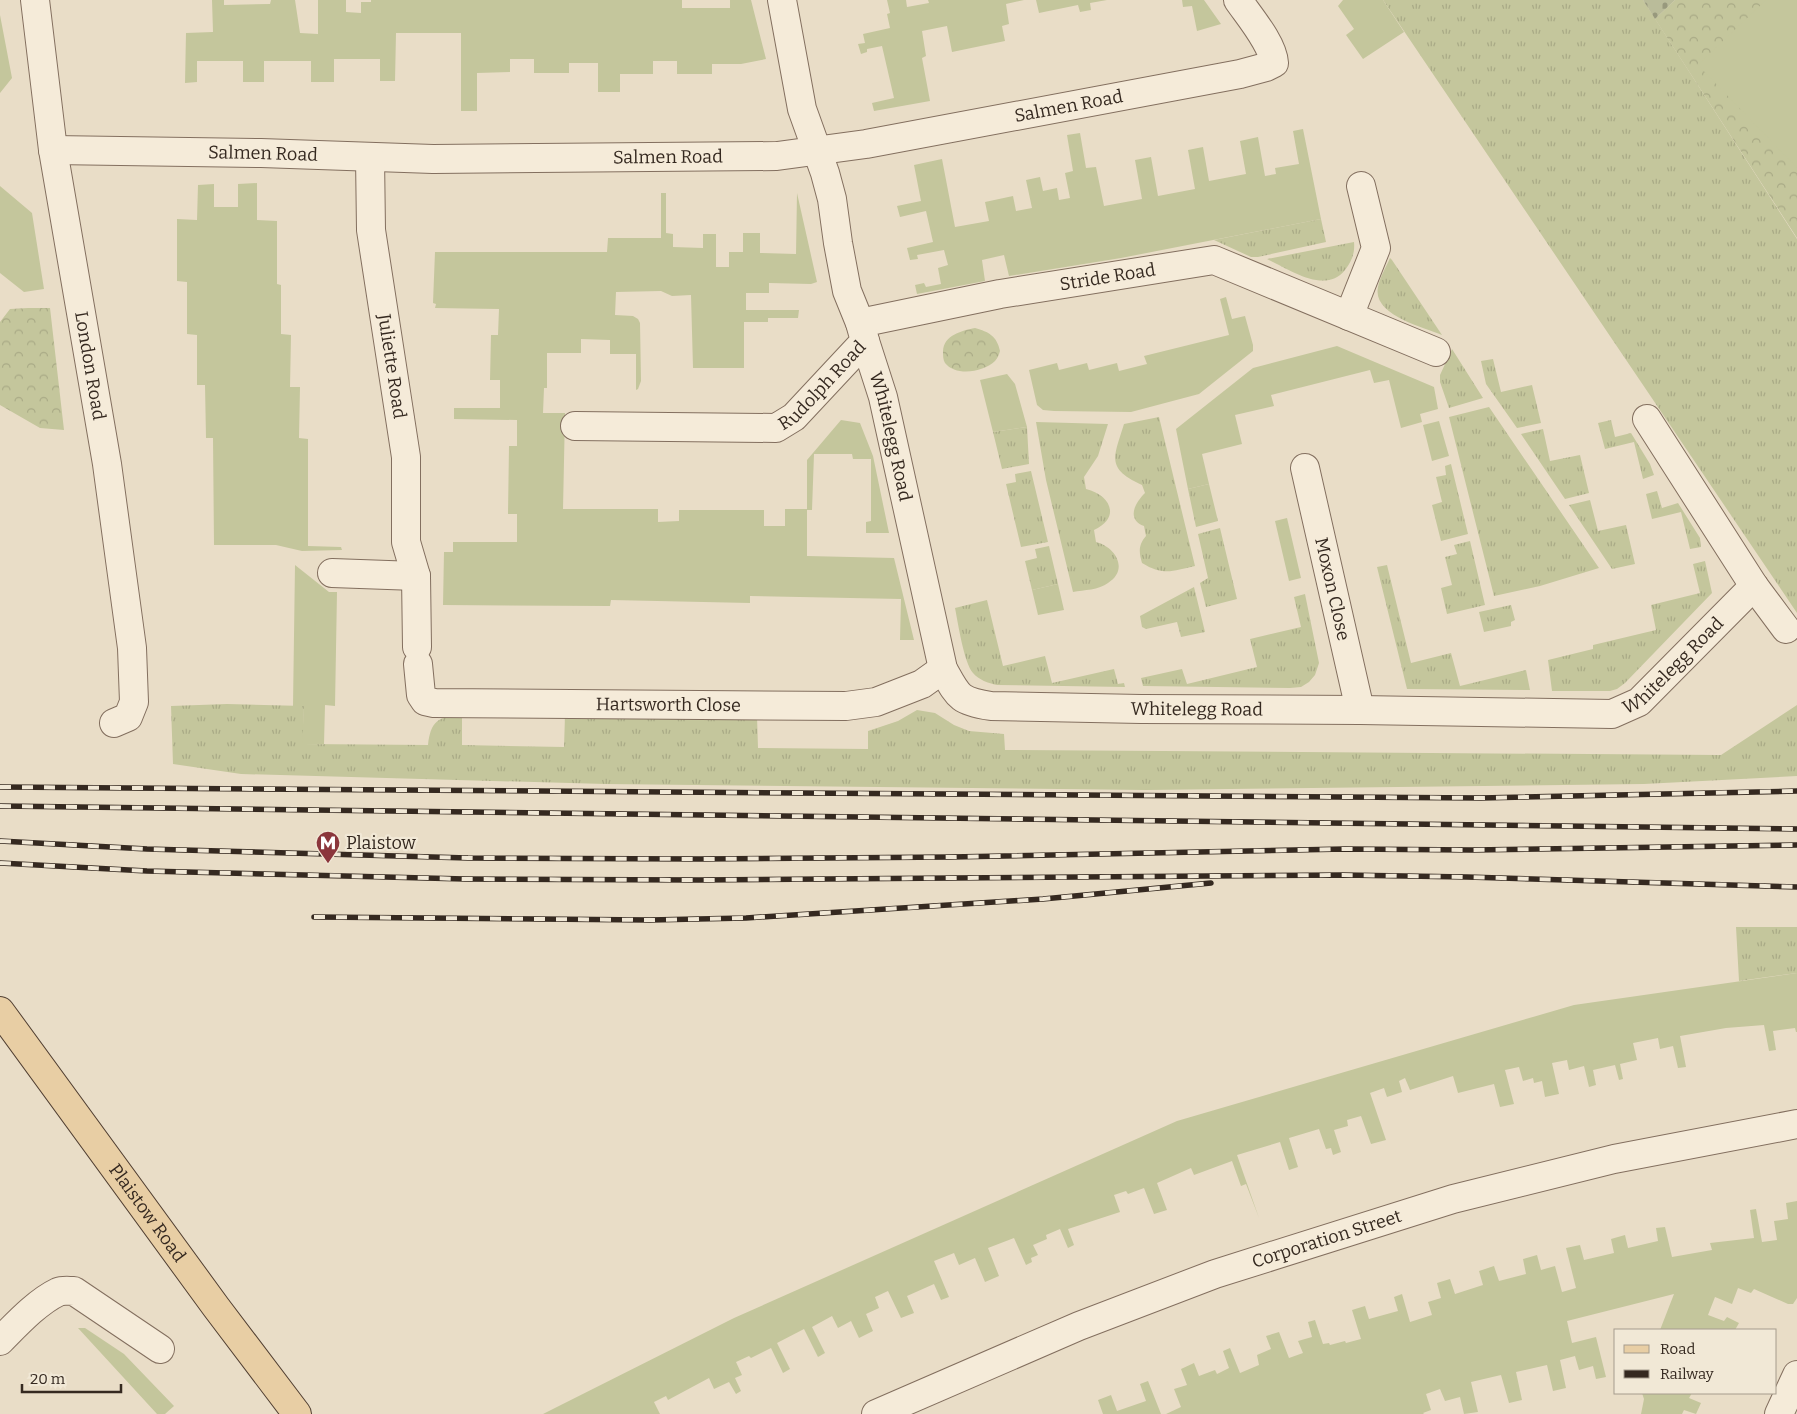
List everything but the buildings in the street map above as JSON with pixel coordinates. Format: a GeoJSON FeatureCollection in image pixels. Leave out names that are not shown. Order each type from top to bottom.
{"type":"FeatureCollection","features":[{"type":"Feature","properties":{"kind":"main road","name":"Plaistow Road"},"geometry":{"type":"LineString","coordinates":[[0,1011],[216,1307],[297,1414]]}},
{"type":"Feature","properties":{"kind":"street","name":"London Road"},"geometry":{"type":"LineString","coordinates":[[35,0],[53,150],[107,464],[132,648],[134,702],[128,717],[114,723]]}},
{"type":"Feature","properties":{"kind":"street","name":"Rudolph Road"},"geometry":{"type":"LineString","coordinates":[[575,426],[776,428],[794,417],[862,332],[847,291],[832,199],[825,173],[802,109],[782,0]]}},
{"type":"Feature","properties":{"kind":"street","name":"Salmen Road"},"geometry":{"type":"LineString","coordinates":[[53,150],[443,158],[777,156],[866,144],[1240,74],[1266,67],[1274,63],[1274,56],[1238,0]]}},
{"type":"Feature","properties":{"kind":"street","name":"Juliette Road"},"geometry":{"type":"LineString","coordinates":[[370,157],[371,230],[406,457],[406,542],[416,576],[417,656]]}},
{"type":"Feature","properties":{"kind":"street"},"geometry":{"type":"LineString","coordinates":[[1349,316],[1376,248],[1361,186]]}},
{"type":"Feature","properties":{"kind":"street","name":"Stride Road"},"geometry":{"type":"LineString","coordinates":[[862,332],[1000,294],[1214,260],[1436,352]]}},
{"type":"Feature","properties":{"kind":"street","name":"Whitelegg Road"},"geometry":{"type":"LineString","coordinates":[[862,332],[883,398],[942,668],[956,693],[970,703],[991,706],[1141,709],[1612,714],[1639,702],[1754,586]]}},
{"type":"Feature","properties":{"kind":"street"},"geometry":{"type":"LineString","coordinates":[[1647,419],[1754,586],[1786,629]]}},
{"type":"Feature","properties":{"kind":"street","name":"Moxon Close"},"geometry":{"type":"LineString","coordinates":[[1305,468],[1360,710]]}},
{"type":"Feature","properties":{"kind":"street"},"geometry":{"type":"LineString","coordinates":[[332,573],[416,576]]}},
{"type":"Feature","properties":{"kind":"street","name":"Hartsworth Close"},"geometry":{"type":"LineString","coordinates":[[417,656],[421,695],[425,702],[434,703],[846,706],[876,702],[922,684],[942,668]]}},
{"type":"Feature","properties":{"kind":"street","name":"Corporation Street"},"geometry":{"type":"LineString","coordinates":[[876,1414],[1079,1326],[1224,1271],[1453,1199],[1614,1159],[1797,1124]]}},
{"type":"Feature","properties":{"kind":"street"},"geometry":{"type":"LineString","coordinates":[[0,1341],[38,1306],[65,1290],[81,1296],[160,1349]]}},
{"type":"Feature","properties":{"kind":"street"},"geometry":{"type":"LineString","coordinates":[[1780,1414],[1797,1375]]}},
{"type":"Feature","properties":{"kind":"green space"},"geometry":{"type":"Polygon","coordinates":[[[212,0],[224,0],[224,5],[270,4],[271,0],[295,0],[300,33],[318,34],[318,0],[346,0],[346,12],[361,13],[361,2],[371,2],[371,0],[682,0],[682,8],[730,8],[730,0],[751,0],[766,59],[741,64],[712,64],[712,74],[677,74],[677,61],[653,61],[653,74],[620,74],[620,92],[598,92],[598,63],[569,63],[569,73],[534,73],[534,59],[510,59],[510,72],[477,73],[477,111],[461,111],[461,33],[396,33],[395,81],[380,81],[380,59],[334,59],[334,82],[311,82],[311,61],[264,61],[264,82],[243,82],[243,61],[197,61],[197,82],[185,83],[186,33],[213,32],[212,0]]]}},
{"type":"Feature","properties":{"kind":"green space"},"geometry":{"type":"Polygon","coordinates":[[[887,0],[906,0],[907,7],[929,3],[928,0],[1024,0],[1006,4],[1009,24],[1002,26],[1005,41],[952,52],[947,26],[922,31],[926,56],[922,58],[930,101],[874,111],[872,103],[894,98],[882,46],[867,49],[867,52],[861,54],[858,44],[865,43],[863,34],[890,28],[887,14],[890,13],[887,0]]]}},
{"type":"Feature","properties":{"kind":"green space"},"geometry":{"type":"Polygon","coordinates":[[[1036,0],[1107,0],[1090,3],[1091,10],[1080,12],[1078,5],[1039,13],[1036,0]]]}},
{"type":"Feature","properties":{"kind":"green space"},"geometry":{"type":"Polygon","coordinates":[[[1182,0],[1204,0],[1221,24],[1197,31],[1192,6],[1183,7],[1182,0]]]}},
{"type":"Feature","properties":{"kind":"green space"},"geometry":{"type":"Polygon","coordinates":[[[1343,0],[1383,0],[1404,32],[1363,59],[1346,35],[1354,29],[1338,6],[1343,0]]]}},
{"type":"Feature","properties":{"kind":"green space"},"geometry":{"type":"Polygon","coordinates":[[[1383,0],[1643,0],[1797,239],[1797,613],[1383,0]]]}},
{"type":"Feature","properties":{"kind":"green space"},"geometry":{"type":"Polygon","coordinates":[[[1643,0],[1675,0],[1655,19],[1643,0]]]}},
{"type":"Feature","properties":{"kind":"green space"},"geometry":{"type":"Polygon","coordinates":[[[1675,0],[1797,0],[1797,238],[1655,19],[1675,0]]]}},
{"type":"Feature","properties":{"kind":"green space"},"geometry":{"type":"Polygon","coordinates":[[[1766,0],[1797,0],[1797,168],[1698,65],[1766,0]]]}},
{"type":"Feature","properties":{"kind":"green space"},"geometry":{"type":"Polygon","coordinates":[[[0,15],[12,78],[0,93],[0,15]]]}},
{"type":"Feature","properties":{"kind":"green space"},"geometry":{"type":"Polygon","coordinates":[[[1303,129],[1321,219],[1121,258],[1009,276],[1004,255],[982,260],[985,281],[917,294],[915,285],[924,283],[926,287],[941,284],[938,268],[948,265],[944,250],[917,255],[918,259],[910,260],[907,248],[933,242],[926,211],[900,217],[897,206],[921,201],[914,165],[942,159],[955,227],[989,221],[985,202],[1013,196],[1016,211],[1032,208],[1026,180],[1040,177],[1043,191],[1057,188],[1059,200],[1070,198],[1065,173],[1073,171],[1067,135],[1080,133],[1086,168],[1096,167],[1104,206],[1142,199],[1135,160],[1151,157],[1158,196],[1195,189],[1188,150],[1203,147],[1209,181],[1246,174],[1240,141],[1258,137],[1265,176],[1276,174],[1275,168],[1299,164],[1293,131],[1303,129]]]}},
{"type":"Feature","properties":{"kind":"green space"},"geometry":{"type":"Polygon","coordinates":[[[257,183],[257,220],[277,221],[277,284],[281,285],[281,334],[291,335],[290,387],[300,387],[299,438],[308,439],[308,546],[341,547],[342,550],[302,551],[276,545],[214,545],[213,438],[206,438],[205,385],[197,385],[197,335],[187,334],[187,282],[177,281],[177,219],[197,220],[198,185],[214,184],[214,207],[238,207],[238,184],[257,183]]]}},
{"type":"Feature","properties":{"kind":"green space"},"geometry":{"type":"Polygon","coordinates":[[[0,186],[32,213],[44,289],[24,292],[0,273],[0,186]]]}},
{"type":"Feature","properties":{"kind":"green space"},"geometry":{"type":"Polygon","coordinates":[[[661,193],[666,193],[666,233],[673,234],[673,247],[703,248],[703,234],[716,234],[716,267],[729,267],[729,252],[743,252],[743,233],[760,233],[760,253],[796,254],[797,193],[817,282],[811,284],[769,283],[769,293],[746,293],[746,310],[799,310],[798,318],[768,318],[768,322],[744,322],[744,368],[693,368],[691,295],[672,296],[661,291],[616,292],[615,315],[633,316],[640,323],[641,381],[638,389],[636,390],[636,354],[610,354],[610,340],[581,339],[581,353],[547,353],[547,388],[544,388],[543,413],[565,413],[563,509],[658,509],[658,522],[679,521],[679,510],[764,510],[764,526],[785,526],[785,509],[807,509],[807,460],[841,420],[860,423],[873,456],[889,533],[866,533],[866,522],[871,521],[871,459],[853,459],[852,454],[814,454],[812,510],[807,510],[807,556],[894,558],[914,640],[900,640],[901,599],[750,596],[750,603],[611,600],[610,606],[443,605],[444,552],[453,552],[453,542],[517,542],[517,514],[508,514],[509,446],[517,446],[517,420],[454,419],[454,408],[500,408],[500,380],[490,380],[491,335],[498,335],[499,309],[435,308],[436,304],[433,303],[435,252],[607,252],[608,238],[661,238],[661,193]]]}},
{"type":"Feature","properties":{"kind":"green space"},"geometry":{"type":"Polygon","coordinates":[[[1321,219],[1326,242],[1258,257],[1251,257],[1214,240],[1321,219]]]}},
{"type":"Feature","properties":{"kind":"green space"},"geometry":{"type":"Polygon","coordinates":[[[1354,242],[1351,260],[1345,270],[1337,277],[1327,280],[1307,278],[1267,259],[1354,242]]]}},
{"type":"Feature","properties":{"kind":"green space"},"geometry":{"type":"Polygon","coordinates":[[[1390,258],[1442,335],[1412,324],[1383,305],[1378,297],[1378,287],[1390,258]]]}},
{"type":"Feature","properties":{"kind":"green space"},"geometry":{"type":"Polygon","coordinates":[[[1226,297],[1232,319],[1245,316],[1253,351],[1199,394],[1131,412],[1054,411],[1043,410],[1037,405],[1029,370],[1057,363],[1059,370],[1087,363],[1089,370],[1117,363],[1119,371],[1147,364],[1144,356],[1229,335],[1220,299],[1226,297]]]}},
{"type":"Feature","properties":{"kind":"green space"},"geometry":{"type":"Polygon","coordinates":[[[50,308],[64,430],[40,428],[0,405],[0,322],[10,309],[50,308]]]}},
{"type":"Feature","properties":{"kind":"green space"},"geometry":{"type":"Polygon","coordinates":[[[975,328],[988,333],[997,342],[1000,351],[997,359],[990,365],[977,370],[963,371],[950,367],[945,363],[943,357],[946,341],[959,332],[975,328]]]}},
{"type":"Feature","properties":{"kind":"green space"},"geometry":{"type":"Polygon","coordinates":[[[1337,346],[1434,387],[1438,409],[1420,414],[1422,422],[1401,428],[1389,380],[1374,383],[1370,370],[1271,395],[1274,406],[1235,415],[1242,444],[1202,454],[1209,484],[1188,489],[1176,429],[1253,368],[1337,346]]]}},
{"type":"Feature","properties":{"kind":"green space"},"geometry":{"type":"Polygon","coordinates":[[[1452,349],[1483,398],[1449,408],[1440,382],[1440,375],[1452,349]]]}},
{"type":"Feature","properties":{"kind":"green space"},"geometry":{"type":"Polygon","coordinates":[[[1493,359],[1501,392],[1532,385],[1541,423],[1517,428],[1486,384],[1481,361],[1493,359]]]}},
{"type":"Feature","properties":{"kind":"green space"},"geometry":{"type":"Polygon","coordinates":[[[1007,374],[1015,384],[1027,427],[993,432],[980,380],[1007,374]]]}},
{"type":"Feature","properties":{"kind":"green space"},"geometry":{"type":"Polygon","coordinates":[[[1489,407],[1599,568],[1540,586],[1494,596],[1449,417],[1489,407]]]}},
{"type":"Feature","properties":{"kind":"green space"},"geometry":{"type":"Polygon","coordinates":[[[1159,417],[1195,566],[1168,571],[1156,570],[1142,563],[1140,549],[1146,536],[1144,526],[1135,519],[1134,511],[1138,501],[1145,493],[1142,485],[1122,473],[1117,467],[1115,460],[1117,445],[1124,424],[1159,417]]]}},
{"type":"Feature","properties":{"kind":"green space"},"geometry":{"type":"Polygon","coordinates":[[[1611,420],[1615,437],[1631,433],[1650,464],[1654,475],[1643,479],[1634,442],[1605,449],[1598,423],[1611,420]]]}},
{"type":"Feature","properties":{"kind":"green space"},"geometry":{"type":"Polygon","coordinates":[[[1439,421],[1449,456],[1432,461],[1423,425],[1439,421]]]}},
{"type":"Feature","properties":{"kind":"green space"},"geometry":{"type":"Polygon","coordinates":[[[1036,422],[1108,424],[1098,456],[1084,477],[1086,489],[1102,496],[1110,507],[1108,519],[1094,530],[1096,542],[1114,554],[1119,566],[1114,578],[1100,587],[1073,592],[1046,480],[1036,422]]]}},
{"type":"Feature","properties":{"kind":"green space"},"geometry":{"type":"Polygon","coordinates":[[[1027,427],[1029,464],[1002,469],[993,432],[1027,427]]]}},
{"type":"Feature","properties":{"kind":"green space"},"geometry":{"type":"Polygon","coordinates":[[[1543,429],[1550,461],[1580,455],[1589,493],[1565,499],[1521,434],[1543,429]]]}},
{"type":"Feature","properties":{"kind":"green space"},"geometry":{"type":"Polygon","coordinates":[[[1451,464],[1468,534],[1441,541],[1432,505],[1442,502],[1436,477],[1446,475],[1445,466],[1451,464]]]}},
{"type":"Feature","properties":{"kind":"green space"},"geometry":{"type":"Polygon","coordinates":[[[1031,471],[1048,542],[1021,547],[1006,484],[1016,482],[1015,474],[1031,471]]]}},
{"type":"Feature","properties":{"kind":"green space"},"geometry":{"type":"Polygon","coordinates":[[[1209,484],[1218,521],[1196,527],[1188,489],[1209,484]]]}},
{"type":"Feature","properties":{"kind":"green space"},"geometry":{"type":"Polygon","coordinates":[[[1657,491],[1662,508],[1678,503],[1700,538],[1701,547],[1690,549],[1681,512],[1652,519],[1646,494],[1657,491]]]}},
{"type":"Feature","properties":{"kind":"green space"},"geometry":{"type":"Polygon","coordinates":[[[1590,500],[1598,531],[1626,525],[1635,564],[1612,569],[1569,505],[1590,500]]]}},
{"type":"Feature","properties":{"kind":"green space"},"geometry":{"type":"Polygon","coordinates":[[[1287,518],[1301,578],[1289,581],[1275,521],[1287,518]]]}},
{"type":"Feature","properties":{"kind":"green space"},"geometry":{"type":"Polygon","coordinates":[[[1220,528],[1237,599],[1206,607],[1200,583],[1208,578],[1198,534],[1220,528]]]}},
{"type":"Feature","properties":{"kind":"green space"},"geometry":{"type":"Polygon","coordinates":[[[1470,541],[1485,605],[1447,614],[1441,588],[1452,585],[1445,557],[1457,554],[1454,545],[1470,541]]]}},
{"type":"Feature","properties":{"kind":"green space"},"geometry":{"type":"Polygon","coordinates":[[[1049,546],[1058,584],[1032,590],[1025,561],[1037,558],[1035,549],[1049,546]]]}},
{"type":"Feature","properties":{"kind":"green space"},"geometry":{"type":"Polygon","coordinates":[[[1705,561],[1712,593],[1625,683],[1617,689],[1610,691],[1552,691],[1548,660],[1593,649],[1593,645],[1656,630],[1651,605],[1700,593],[1693,564],[1705,561]]]}},
{"type":"Feature","properties":{"kind":"green space"},"geometry":{"type":"Polygon","coordinates":[[[295,565],[329,592],[337,592],[335,706],[325,705],[324,744],[302,744],[304,706],[293,706],[295,565]]]}},
{"type":"Feature","properties":{"kind":"green space"},"geometry":{"type":"Polygon","coordinates":[[[1387,565],[1411,663],[1451,653],[1460,686],[1526,670],[1530,690],[1407,689],[1377,567],[1387,565]]]}},
{"type":"Feature","properties":{"kind":"green space"},"geometry":{"type":"Polygon","coordinates":[[[1058,584],[1064,610],[1038,615],[1032,590],[1058,584]]]}},
{"type":"Feature","properties":{"kind":"green space"},"geometry":{"type":"Polygon","coordinates":[[[1194,587],[1205,632],[1181,637],[1177,622],[1146,629],[1142,627],[1140,616],[1194,587]]]}},
{"type":"Feature","properties":{"kind":"green space"},"geometry":{"type":"Polygon","coordinates":[[[1305,594],[1319,663],[1315,675],[1301,687],[1143,686],[1141,678],[1182,669],[1187,684],[1257,667],[1250,639],[1301,627],[1294,597],[1305,594]]]}},
{"type":"Feature","properties":{"kind":"green space"},"geometry":{"type":"Polygon","coordinates":[[[987,600],[1003,666],[1045,656],[1052,683],[1114,669],[1118,684],[1124,683],[1125,687],[997,685],[981,679],[973,673],[967,661],[955,608],[987,600]]]}},
{"type":"Feature","properties":{"kind":"green space"},"geometry":{"type":"Polygon","coordinates":[[[1511,605],[1515,620],[1511,622],[1511,626],[1484,632],[1479,612],[1511,605]]]}},
{"type":"Feature","properties":{"kind":"green space"},"geometry":{"type":"Polygon","coordinates":[[[227,704],[304,706],[303,744],[428,745],[431,730],[437,721],[462,713],[462,745],[564,747],[565,716],[757,716],[758,748],[868,749],[868,731],[898,721],[917,710],[935,713],[954,725],[969,731],[1004,734],[1005,750],[1721,755],[1797,705],[1797,776],[1644,784],[1146,790],[605,784],[241,774],[173,764],[171,706],[227,704]]]}},
{"type":"Feature","properties":{"kind":"green space"},"geometry":{"type":"Polygon","coordinates":[[[1736,927],[1797,927],[1797,973],[1739,981],[1736,927]]]}},
{"type":"Feature","properties":{"kind":"green space"},"geometry":{"type":"Polygon","coordinates":[[[1797,973],[1797,1032],[1795,1028],[1773,1031],[1776,1050],[1769,1051],[1764,1025],[1726,1028],[1680,1036],[1686,1067],[1678,1068],[1673,1046],[1660,1049],[1658,1038],[1633,1043],[1637,1060],[1620,1064],[1623,1079],[1619,1080],[1615,1065],[1593,1070],[1596,1085],[1589,1087],[1584,1066],[1569,1070],[1567,1060],[1552,1063],[1559,1094],[1545,1097],[1542,1081],[1534,1083],[1533,1078],[1523,1081],[1519,1067],[1505,1070],[1514,1104],[1500,1107],[1494,1084],[1458,1093],[1453,1076],[1410,1090],[1405,1078],[1399,1081],[1402,1092],[1387,1097],[1384,1088],[1370,1093],[1386,1140],[1371,1144],[1361,1116],[1347,1120],[1348,1126],[1334,1130],[1341,1152],[1333,1155],[1331,1148],[1326,1149],[1319,1129],[1289,1138],[1298,1167],[1289,1170],[1280,1142],[1237,1155],[1259,1218],[1246,1184],[1241,1186],[1232,1161],[1194,1175],[1191,1168],[1157,1183],[1167,1210],[1154,1214],[1144,1188],[1128,1194],[1126,1191],[1114,1195],[1120,1212],[1068,1229],[1074,1245],[1068,1248],[1060,1229],[1046,1235],[1047,1239],[1033,1245],[1038,1255],[1031,1258],[1032,1262],[1026,1265],[1014,1238],[988,1248],[999,1276],[985,1282],[975,1258],[959,1265],[954,1253],[934,1261],[949,1297],[941,1300],[934,1284],[907,1296],[914,1313],[901,1318],[888,1291],[875,1297],[879,1308],[866,1314],[873,1331],[859,1338],[851,1321],[838,1328],[832,1316],[812,1327],[825,1353],[818,1357],[804,1329],[777,1343],[790,1369],[783,1373],[771,1348],[751,1358],[749,1356],[736,1362],[742,1375],[735,1378],[741,1391],[736,1394],[729,1382],[714,1389],[709,1378],[668,1400],[666,1396],[654,1402],[660,1414],[543,1414],[734,1318],[1177,1121],[1574,1005],[1797,973]]]}},
{"type":"Feature","properties":{"kind":"green space"},"geometry":{"type":"Polygon","coordinates":[[[1797,1201],[1797,1298],[1793,1304],[1788,1304],[1754,1289],[1751,1293],[1738,1288],[1732,1304],[1715,1297],[1708,1315],[1724,1321],[1727,1317],[1739,1323],[1736,1329],[1660,1329],[1674,1294],[1567,1321],[1572,1343],[1596,1337],[1606,1377],[1596,1379],[1593,1366],[1579,1370],[1575,1356],[1560,1360],[1566,1388],[1553,1391],[1547,1365],[1516,1372],[1522,1400],[1509,1403],[1501,1375],[1471,1382],[1478,1412],[1464,1414],[1460,1397],[1445,1401],[1440,1389],[1426,1394],[1431,1410],[1424,1414],[1166,1414],[1181,1407],[1174,1389],[1187,1385],[1181,1369],[1194,1363],[1199,1376],[1215,1370],[1217,1374],[1229,1368],[1223,1351],[1230,1348],[1240,1373],[1259,1365],[1257,1355],[1271,1349],[1266,1336],[1279,1332],[1289,1358],[1303,1353],[1298,1341],[1312,1337],[1308,1322],[1315,1320],[1323,1344],[1329,1343],[1330,1345],[1345,1341],[1346,1343],[1361,1339],[1352,1310],[1365,1306],[1369,1319],[1398,1311],[1394,1297],[1402,1294],[1410,1322],[1432,1315],[1428,1302],[1441,1298],[1437,1283],[1450,1279],[1455,1294],[1483,1285],[1479,1271],[1494,1266],[1499,1281],[1526,1274],[1523,1259],[1537,1255],[1541,1270],[1555,1266],[1562,1292],[1576,1288],[1566,1248],[1580,1245],[1584,1260],[1614,1253],[1611,1239],[1625,1235],[1628,1248],[1658,1241],[1656,1228],[1665,1227],[1672,1257],[1712,1250],[1710,1243],[1754,1238],[1750,1210],[1756,1209],[1762,1242],[1777,1240],[1774,1221],[1788,1219],[1786,1203],[1797,1201]]]}},
{"type":"Feature","properties":{"kind":"green space"},"geometry":{"type":"Polygon","coordinates":[[[78,1328],[85,1328],[124,1354],[174,1406],[165,1414],[157,1414],[78,1328]]]}},
{"type":"Feature","properties":{"kind":"green space"},"geometry":{"type":"Polygon","coordinates":[[[1148,1381],[1161,1414],[1103,1414],[1098,1400],[1111,1395],[1117,1411],[1146,1401],[1140,1384],[1148,1381]]]}},
{"type":"Feature","properties":{"kind":"green space"},"geometry":{"type":"Polygon","coordinates":[[[1642,1394],[1691,1394],[1689,1398],[1701,1403],[1696,1414],[1684,1410],[1682,1414],[1641,1414],[1644,1399],[1642,1394]]]}},
{"type":"Feature","properties":{"kind":"railway"},"geometry":{"type":"LineString","coordinates":[[0,787],[1481,798],[1797,791]]}},
{"type":"Feature","properties":{"kind":"railway"},"geometry":{"type":"LineString","coordinates":[[0,806],[1797,829]]}},
{"type":"Feature","properties":{"kind":"railway"},"geometry":{"type":"LineString","coordinates":[[0,841],[147,849],[468,858],[700,859],[951,857],[1345,849],[1472,850],[1797,845]]}},
{"type":"Feature","properties":{"kind":"railway"},"geometry":{"type":"LineString","coordinates":[[0,863],[147,871],[465,879],[699,880],[1343,875],[1797,887]]}},
{"type":"Feature","properties":{"kind":"railway"},"geometry":{"type":"LineString","coordinates":[[314,917],[650,920],[746,918],[1043,899],[1211,883]]}},
{"type":"Feature","properties":{"kind":"place","name":"Plaistow"},"geometry":{"type":"Point","coordinates":[328,864]}}]}
